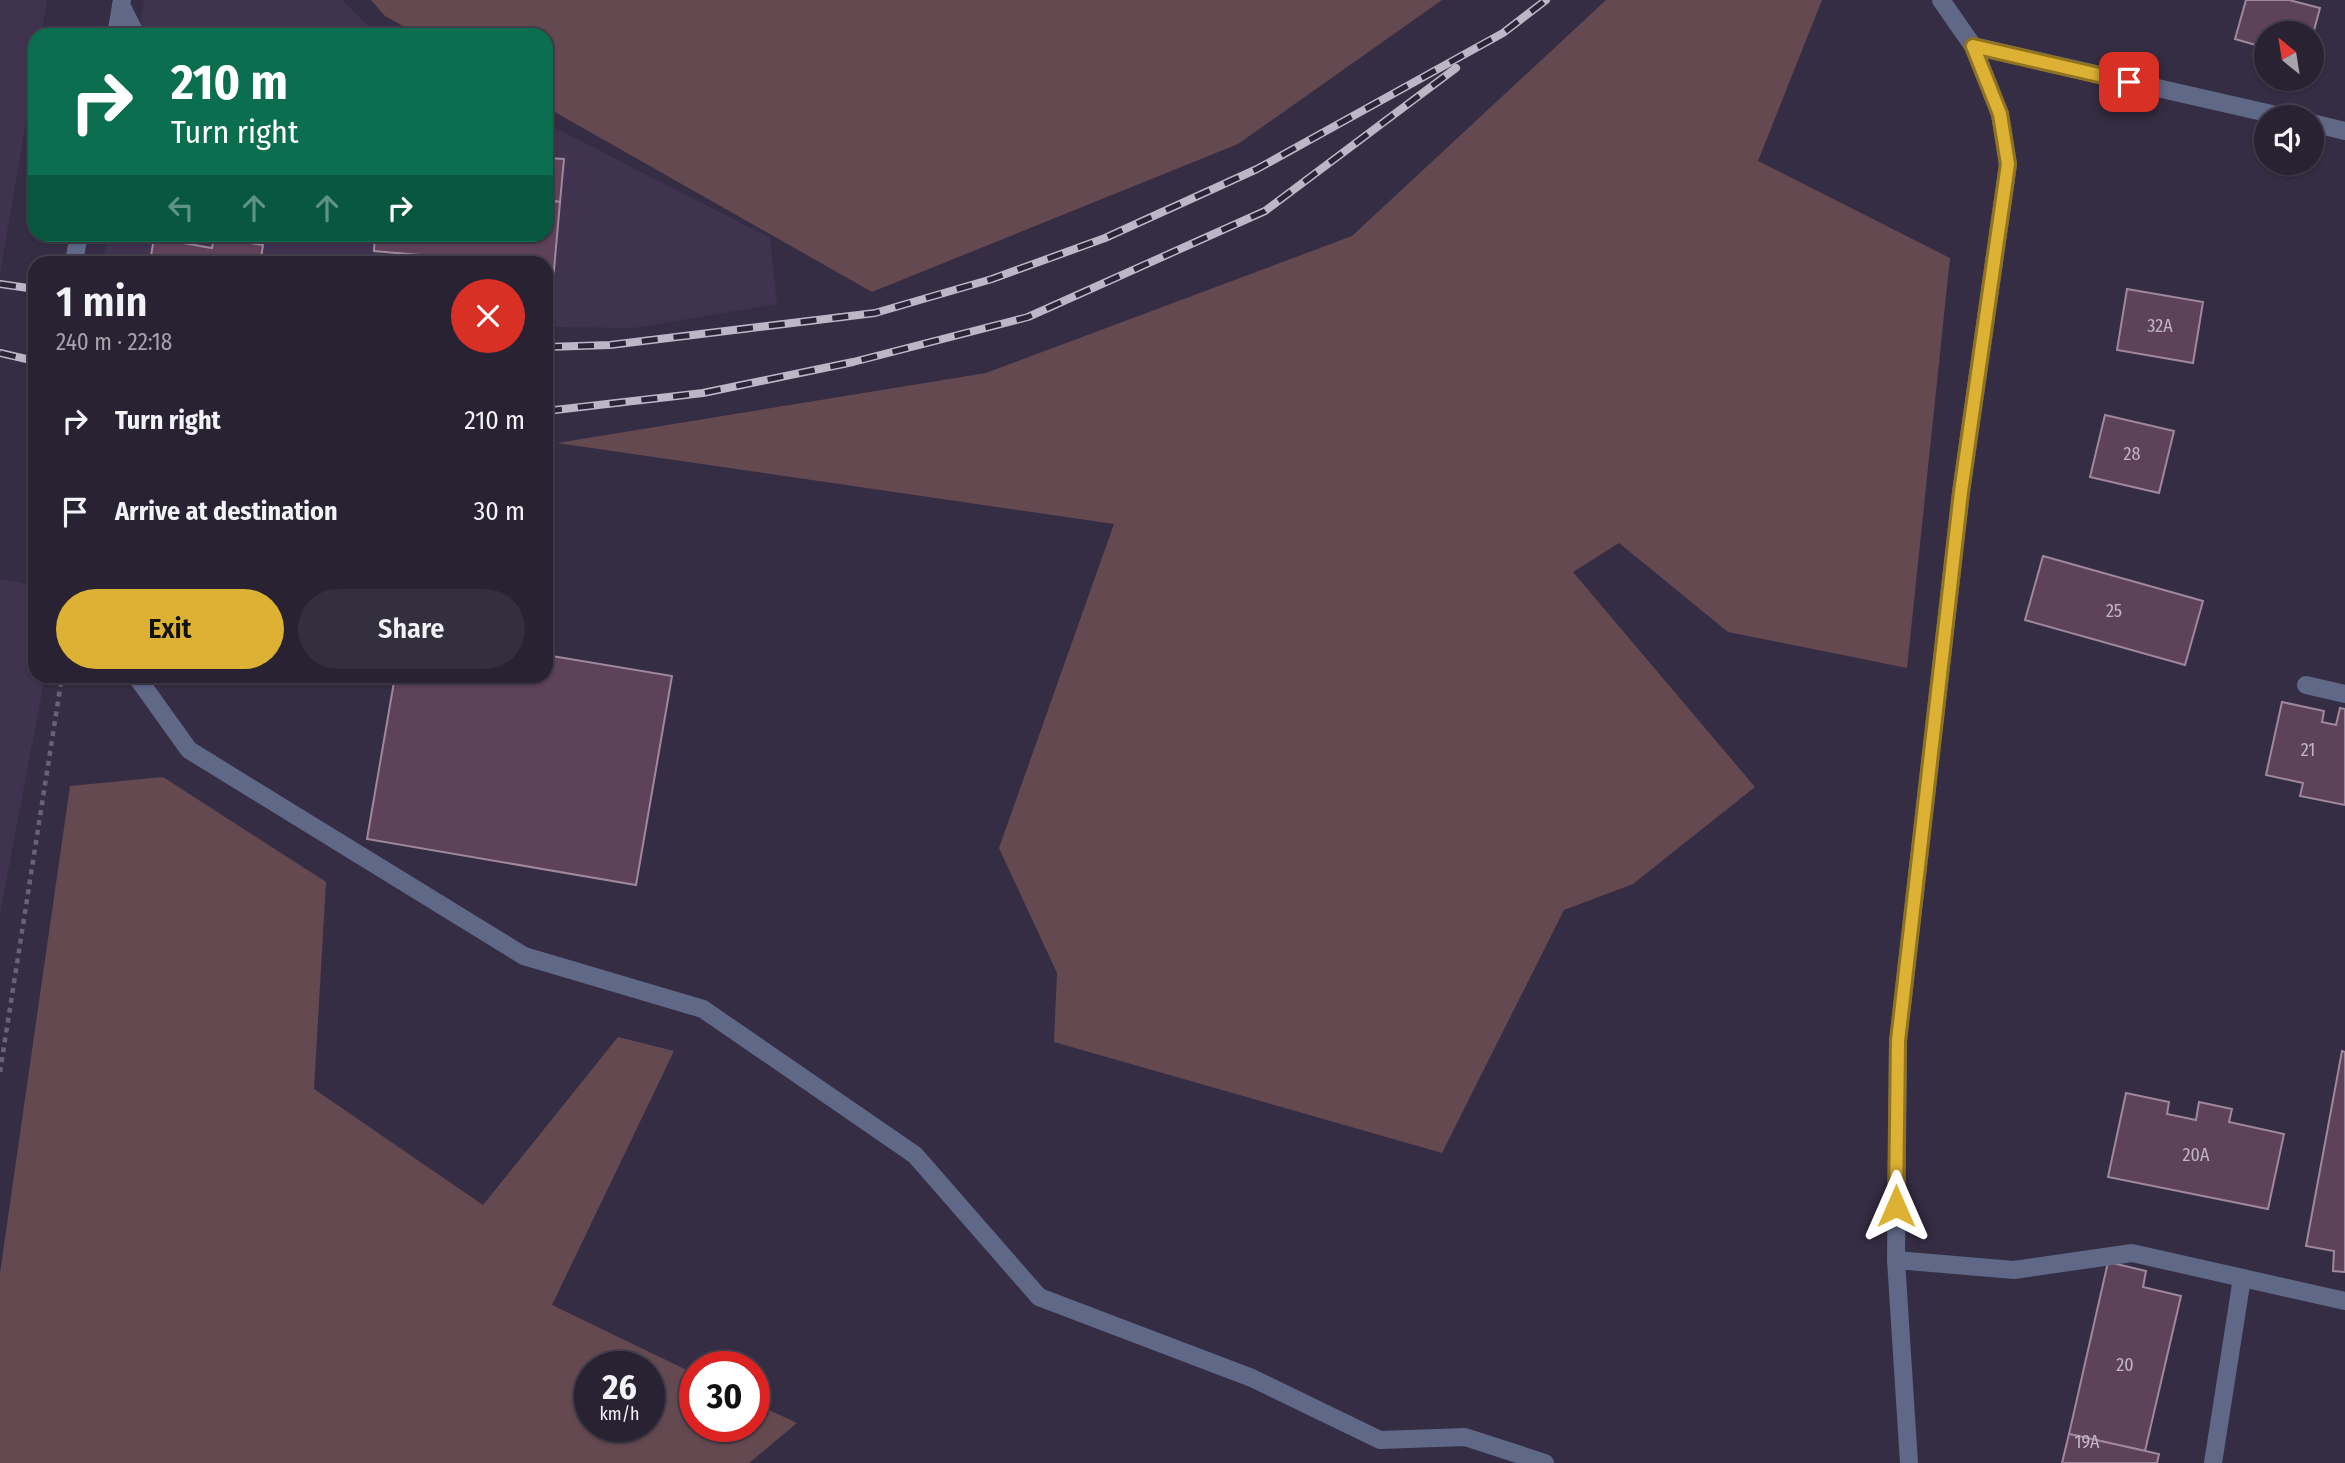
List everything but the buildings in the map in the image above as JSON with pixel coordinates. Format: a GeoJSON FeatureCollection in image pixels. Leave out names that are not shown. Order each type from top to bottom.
{"type":"FeatureCollection","features":[{"type":"Feature","properties":{"kind":"street"},"geometry":{"type":"LineString","coordinates":[[1909,1463],[1896,1260],[1898,1041],[1961,492],[2008,164],[2000,114],[1973,46],[1941,0]]}},
{"type":"Feature","properties":{"kind":"street"},"geometry":{"type":"LineString","coordinates":[[117,28],[122,2]]}},
{"type":"Feature","properties":{"kind":"street"},"geometry":{"type":"LineString","coordinates":[[122,2],[133,28]]}},
{"type":"Feature","properties":{"kind":"street"},"geometry":{"type":"LineString","coordinates":[[1973,46],[2254,110]]}},
{"type":"Feature","properties":{"kind":"street"},"geometry":{"type":"LineString","coordinates":[[2324,126],[2345,131]]}},
{"type":"Feature","properties":{"kind":"street"},"geometry":{"type":"LineString","coordinates":[[141,683],[189,750],[524,956],[703,1009],[915,1155],[1039,1297],[1252,1378],[1380,1440],[1465,1437],[1545,1463]]}},
{"type":"Feature","properties":{"kind":"street"},"geometry":{"type":"LineString","coordinates":[[2306,685],[2345,694]]}},
{"type":"Feature","properties":{"kind":"street"},"geometry":{"type":"LineString","coordinates":[[1896,1260],[2014,1270],[2132,1253],[2345,1301]]}},
{"type":"Feature","properties":{"kind":"street"},"geometry":{"type":"LineString","coordinates":[[2213,1463],[2242,1278]]}},
{"type":"Feature","properties":{"kind":"path"},"geometry":{"type":"LineString","coordinates":[[0,1072],[61,683]]}},
{"type":"Feature","properties":{"kind":"shaded area"},"geometry":{"type":"Polygon","coordinates":[[[0,0],[47,0],[42,28],[28,28],[28,110],[0,273],[0,0]]]}},
{"type":"Feature","properties":{"kind":"shaded area"},"geometry":{"type":"Polygon","coordinates":[[[144,0],[342,0],[370,28],[140,28],[144,0]]]}},
{"type":"Feature","properties":{"kind":"shaded area"},"geometry":{"type":"Polygon","coordinates":[[[371,0],[1442,0],[1238,144],[872,292],[553,111],[553,28],[406,28],[385,16],[371,0]]]}},
{"type":"Feature","properties":{"kind":"shaded area"},"geometry":{"type":"Polygon","coordinates":[[[1606,0],[1822,0],[1758,161],[1950,258],[1907,668],[1728,632],[1619,543],[1573,572],[1755,787],[1633,884],[1564,910],[1442,1153],[1054,1042],[1057,973],[999,848],[1114,524],[557,443],[986,373],[1352,236],[1606,0]]]}},
{"type":"Feature","properties":{"kind":"shaded area"},"geometry":{"type":"Polygon","coordinates":[[[553,127],[770,238],[777,304],[634,328],[553,327],[553,256],[103,256],[106,242],[553,242],[553,127]]]}},
{"type":"Feature","properties":{"kind":"shaded area"},"geometry":{"type":"Polygon","coordinates":[[[0,579],[28,585],[28,683],[44,683],[0,914],[0,579]]]}},
{"type":"Feature","properties":{"kind":"shaded area"},"geometry":{"type":"Polygon","coordinates":[[[163,777],[326,882],[314,1089],[483,1205],[618,1037],[674,1051],[552,1305],[647,1351],[574,1351],[574,1442],[665,1442],[665,1360],[679,1366],[679,1442],[770,1442],[770,1410],[797,1423],[749,1463],[0,1463],[0,1273],[70,786],[163,777]]]}},
{"type":"Feature","properties":{"kind":"railway"},"geometry":{"type":"LineString","coordinates":[[553,347],[610,345],[875,313],[992,279],[1105,238],[1257,169],[1503,33],[1546,0]]}},
{"type":"Feature","properties":{"kind":"railway"},"geometry":{"type":"LineString","coordinates":[[553,410],[703,393],[853,362],[1028,317],[1265,211],[1456,68]]}},
{"type":"Feature","properties":{"kind":"railway"},"geometry":{"type":"LineString","coordinates":[[0,284],[28,288]]}},
{"type":"Feature","properties":{"kind":"railway"},"geometry":{"type":"LineString","coordinates":[[0,353],[28,359]]}},
{"type":"Feature","properties":{"kind":"route"},"geometry":{"type":"LineString","coordinates":[[1896,1206],[1898,1041],[1961,492],[2008,164],[2000,114],[1973,46],[2129,82]]}}]}
